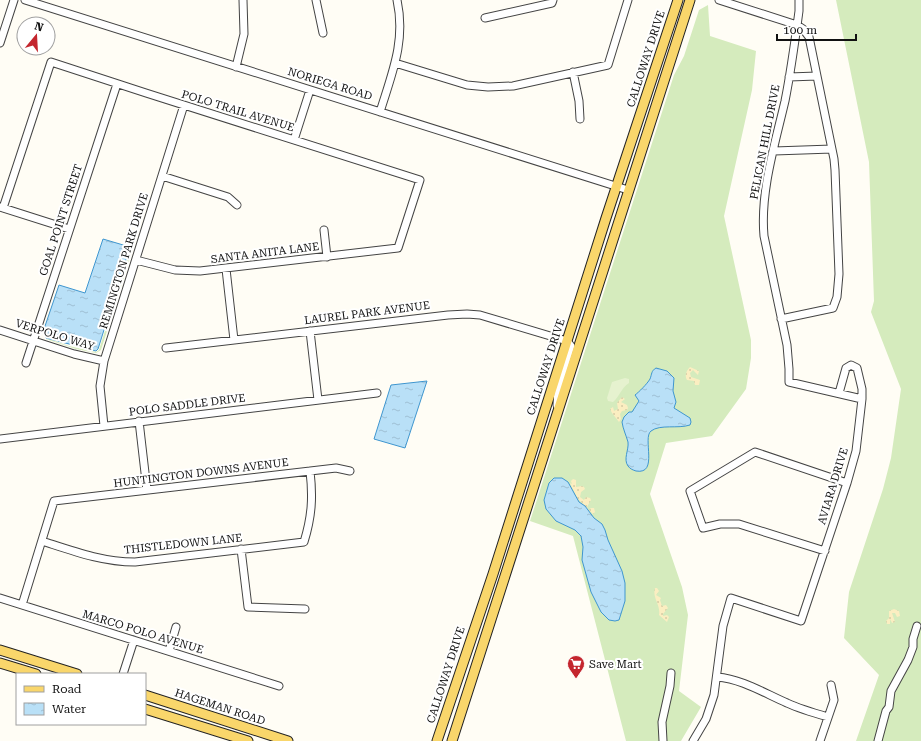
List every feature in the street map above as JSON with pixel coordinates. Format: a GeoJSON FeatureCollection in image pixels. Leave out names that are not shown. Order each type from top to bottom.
{"type":"FeatureCollection","features":[{"type":"Feature","properties":{"kind":"main road","name":"CALLOWAY DRIVE"},"geometry":{"type":"LineString","coordinates":[[437,741],[493,574],[616,187],[678,0]]}},
{"type":"Feature","properties":{"kind":"main road"},"geometry":{"type":"LineString","coordinates":[[671,57],[672,36],[684,0]]}},
{"type":"Feature","properties":{"kind":"main road"},"geometry":{"type":"LineString","coordinates":[[452,741],[690,0]]}},
{"type":"Feature","properties":{"kind":"main road"},"geometry":{"type":"LineString","coordinates":[[0,650],[74,673]]}},
{"type":"Feature","properties":{"kind":"main road"},"geometry":{"type":"LineString","coordinates":[[0,656],[38,667],[57,668]]}},
{"type":"Feature","properties":{"kind":"main road"},"geometry":{"type":"LineString","coordinates":[[0,663],[33,673]]}},
{"type":"Feature","properties":{"kind":"main road","name":"HAGEMAN ROAD"},"geometry":{"type":"LineString","coordinates":[[146,695],[288,741]]}},
{"type":"Feature","properties":{"kind":"main road"},"geometry":{"type":"LineString","coordinates":[[146,701],[184,713],[204,715]]}},
{"type":"Feature","properties":{"kind":"main road"},"geometry":{"type":"LineString","coordinates":[[146,709],[248,741]]}},
{"type":"Feature","properties":{"kind":"main road"},"geometry":{"type":"LineString","coordinates":[[253,741],[259,737],[273,741]]}},
{"type":"Feature","properties":{"kind":"street"},"geometry":{"type":"LineString","coordinates":[[0,43],[14,0]]}},
{"type":"Feature","properties":{"kind":"street","name":"NORIEGA ROAD"},"geometry":{"type":"LineString","coordinates":[[25,0],[628,190]]}},
{"type":"Feature","properties":{"kind":"street"},"geometry":{"type":"LineString","coordinates":[[236,67],[244,34],[243,0]]}},
{"type":"Feature","properties":{"kind":"street"},"geometry":{"type":"LineString","coordinates":[[316,0],[323,33]]}},
{"type":"Feature","properties":{"kind":"street"},"geometry":{"type":"LineString","coordinates":[[380,112],[396,63],[400,34],[397,0]]}},
{"type":"Feature","properties":{"kind":"street"},"geometry":{"type":"LineString","coordinates":[[486,18],[552,4],[553,0]]}},
{"type":"Feature","properties":{"kind":"street"},"geometry":{"type":"LineString","coordinates":[[396,63],[467,85],[488,87],[513,86],[608,65],[628,0]]}},
{"type":"Feature","properties":{"kind":"street"},"geometry":{"type":"LineString","coordinates":[[719,0],[797,25],[803,29],[809,37],[832,149],[836,170],[839,274],[838,291],[833,308],[781,319]]}},
{"type":"Feature","properties":{"kind":"street","name":"PELICAN HILL DRIVE"},"geometry":{"type":"LineString","coordinates":[[799,0],[797,25],[789,77],[764,197],[762,221],[789,357],[789,382],[839,394]]}},
{"type":"Feature","properties":{"kind":"street","name":"POLO TRAIL AVENUE"},"geometry":{"type":"LineString","coordinates":[[2,207],[51,62],[420,180],[398,248]]}},
{"type":"Feature","properties":{"kind":"street"},"geometry":{"type":"LineString","coordinates":[[573,72],[579,100],[580,119]]}},
{"type":"Feature","properties":{"kind":"street"},"geometry":{"type":"LineString","coordinates":[[789,77],[817,76]]}},
{"type":"Feature","properties":{"kind":"street","name":"GOAL POINT STREET"},"geometry":{"type":"LineString","coordinates":[[26,363],[117,84]]}},
{"type":"Feature","properties":{"kind":"street"},"geometry":{"type":"LineString","coordinates":[[294,140],[310,90]]}},
{"type":"Feature","properties":{"kind":"street","name":"REMINGTON PARK DRIVE"},"geometry":{"type":"LineString","coordinates":[[104,426],[100,386],[104,361],[184,105]]}},
{"type":"Feature","properties":{"kind":"street"},"geometry":{"type":"LineString","coordinates":[[774,151],[832,149]]}},
{"type":"Feature","properties":{"kind":"street"},"geometry":{"type":"LineString","coordinates":[[162,176],[228,197],[237,205]]}},
{"type":"Feature","properties":{"kind":"street"},"geometry":{"type":"LineString","coordinates":[[2,207],[70,229]]}},
{"type":"Feature","properties":{"kind":"street"},"geometry":{"type":"LineString","coordinates":[[324,230],[327,257]]}},
{"type":"Feature","properties":{"kind":"street","name":"SANTA ANITA LANE"},"geometry":{"type":"LineString","coordinates":[[136,260],[175,270],[200,272],[398,248]]}},
{"type":"Feature","properties":{"kind":"street"},"geometry":{"type":"LineString","coordinates":[[226,269],[234,340]]}},
{"type":"Feature","properties":{"kind":"street","name":"LAUREL PARK AVENUE"},"geometry":{"type":"LineString","coordinates":[[166,348],[467,314],[492,318],[567,341]]}},
{"type":"Feature","properties":{"kind":"street","name":"VERPOLO WAY"},"geometry":{"type":"LineString","coordinates":[[0,330],[74,354],[104,361]]}},
{"type":"Feature","properties":{"kind":"street"},"geometry":{"type":"LineString","coordinates":[[310,331],[318,400]]}},
{"type":"Feature","properties":{"kind":"street"},"geometry":{"type":"LineString","coordinates":[[557,411],[558,388],[571,346],[567,341]]}},
{"type":"Feature","properties":{"kind":"street","name":"AVIARA DRIVE"},"geometry":{"type":"LineString","coordinates":[[717,677],[723,626],[731,598],[801,621],[847,483],[856,451],[862,399],[861,380],[857,368],[854,366],[848,366],[846,368],[839,394]]}},
{"type":"Feature","properties":{"kind":"street","name":"POLO SADDLE DRIVE"},"geometry":{"type":"LineString","coordinates":[[0,439],[377,393]]}},
{"type":"Feature","properties":{"kind":"street"},"geometry":{"type":"LineString","coordinates":[[839,394],[862,399]]}},
{"type":"Feature","properties":{"kind":"street"},"geometry":{"type":"LineString","coordinates":[[139,421],[147,490]]}},
{"type":"Feature","properties":{"kind":"street"},"geometry":{"type":"LineString","coordinates":[[825,551],[739,524],[720,524],[703,528],[690,490],[755,452],[847,483]]}},
{"type":"Feature","properties":{"kind":"street","name":"HUNTINGTON DOWNS AVENUE"},"geometry":{"type":"LineString","coordinates":[[42,541],[54,501],[336,468],[350,471]]}},
{"type":"Feature","properties":{"kind":"street","name":"THISTLEDOWN LANE"},"geometry":{"type":"LineString","coordinates":[[42,541],[100,559],[123,562],[135,562],[304,542],[309,526],[313,501],[310,471]]}},
{"type":"Feature","properties":{"kind":"street"},"geometry":{"type":"LineString","coordinates":[[22,605],[42,541]]}},
{"type":"Feature","properties":{"kind":"street"},"geometry":{"type":"LineString","coordinates":[[241,549],[248,607],[305,609]]}},
{"type":"Feature","properties":{"kind":"street","name":"MARCO POLO AVENUE"},"geometry":{"type":"LineString","coordinates":[[0,598],[279,686]]}},
{"type":"Feature","properties":{"kind":"street"},"geometry":{"type":"LineString","coordinates":[[878,741],[886,711],[889,707],[891,691],[908,660],[913,647],[912,639],[917,626]]}},
{"type":"Feature","properties":{"kind":"street"},"geometry":{"type":"LineString","coordinates":[[169,651],[176,627]]}},
{"type":"Feature","properties":{"kind":"street"},"geometry":{"type":"LineString","coordinates":[[124,673],[134,640]]}},
{"type":"Feature","properties":{"kind":"street"},"geometry":{"type":"LineString","coordinates":[[663,741],[662,722],[670,686],[671,673]]}},
{"type":"Feature","properties":{"kind":"street"},"geometry":{"type":"LineString","coordinates":[[695,740],[711,707],[717,677],[742,682],[788,704],[828,717]]}},
{"type":"Feature","properties":{"kind":"street"},"geometry":{"type":"LineString","coordinates":[[820,741],[834,700],[831,685]]}},
{"type":"Feature","properties":{"kind":"green space"},"geometry":{"type":"Polygon","coordinates":[[[836,0],[921,0],[921,741],[856,741],[879,675],[844,638],[849,592],[883,489],[891,458],[901,389],[871,312],[874,301],[869,162],[836,0]]]}},
{"type":"Feature","properties":{"kind":"green space"},"geometry":{"type":"Polygon","coordinates":[[[708,5],[710,36],[756,51],[752,90],[724,216],[751,340],[751,358],[746,389],[712,436],[666,443],[650,494],[682,587],[688,615],[679,691],[701,707],[681,741],[626,741],[573,536],[530,521],[674,75],[684,56],[699,10],[708,5]]]}},
{"type":"Feature","properties":{"kind":"green space"},"geometry":{"type":"Polygon","coordinates":[[[131,248],[133,248],[101,350],[96,353],[76,349],[46,339],[96,352],[99,350],[131,248]]]}},
{"type":"Feature","properties":{"kind":"green space"},"geometry":{"type":"Polygon","coordinates":[[[625,378],[629,379],[629,383],[624,387],[613,402],[608,401],[607,398],[612,382],[625,378]]]}},
{"type":"Feature","properties":{"kind":"sand"},"geometry":{"type":"Polygon","coordinates":[[[690,367],[699,371],[698,375],[693,370],[690,373],[691,377],[700,380],[699,385],[695,385],[694,381],[687,380],[686,378],[687,371],[690,367]]]}},
{"type":"Feature","properties":{"kind":"sand"},"geometry":{"type":"Polygon","coordinates":[[[622,397],[625,399],[621,402],[627,405],[628,408],[620,414],[621,419],[619,422],[610,409],[613,407],[614,411],[618,409],[617,403],[622,397]]]}},
{"type":"Feature","properties":{"kind":"sand"},"geometry":{"type":"Polygon","coordinates":[[[573,479],[576,480],[576,487],[582,486],[585,489],[581,492],[580,497],[584,500],[586,497],[590,498],[591,500],[587,507],[589,510],[577,498],[570,483],[572,484],[571,481],[573,479]]]}},
{"type":"Feature","properties":{"kind":"sand"},"geometry":{"type":"Polygon","coordinates":[[[594,508],[595,512],[593,514],[589,510],[594,508]]]}},
{"type":"Feature","properties":{"kind":"sand"},"geometry":{"type":"Polygon","coordinates":[[[655,588],[659,591],[656,595],[661,598],[660,600],[662,606],[666,605],[668,608],[663,614],[663,616],[667,615],[669,617],[667,622],[659,615],[659,608],[654,592],[655,588]]]}},
{"type":"Feature","properties":{"kind":"sand"},"geometry":{"type":"Polygon","coordinates":[[[894,609],[899,611],[900,616],[897,617],[895,613],[892,613],[895,622],[892,623],[890,619],[890,624],[887,624],[886,621],[889,618],[889,611],[894,609]]]}},
{"type":"Feature","properties":{"kind":"water"},"geometry":{"type":"Polygon","coordinates":[[[103,239],[130,247],[98,349],[96,351],[46,338],[43,332],[59,285],[85,293],[103,239]]]}},
{"type":"Feature","properties":{"kind":"water"},"geometry":{"type":"Polygon","coordinates":[[[656,368],[667,371],[674,378],[673,391],[676,402],[674,408],[690,418],[691,422],[690,425],[659,428],[651,431],[648,441],[649,455],[647,467],[643,471],[636,471],[628,466],[626,460],[628,442],[622,422],[624,417],[629,412],[632,412],[639,401],[635,395],[649,381],[652,371],[656,368]]]}},
{"type":"Feature","properties":{"kind":"water"},"geometry":{"type":"Polygon","coordinates":[[[427,381],[405,448],[374,439],[391,385],[427,381]]]}},
{"type":"Feature","properties":{"kind":"water"},"geometry":{"type":"Polygon","coordinates":[[[554,478],[562,478],[568,482],[579,502],[585,506],[594,518],[602,524],[605,530],[622,571],[625,583],[625,601],[619,620],[609,620],[601,612],[591,592],[582,560],[583,547],[581,536],[575,530],[556,521],[546,509],[544,500],[549,483],[554,478]]]}},
{"type":"Feature","properties":{"kind":"place","name":"Save Mart"},"geometry":{"type":"Point","coordinates":[576,679]}}]}
